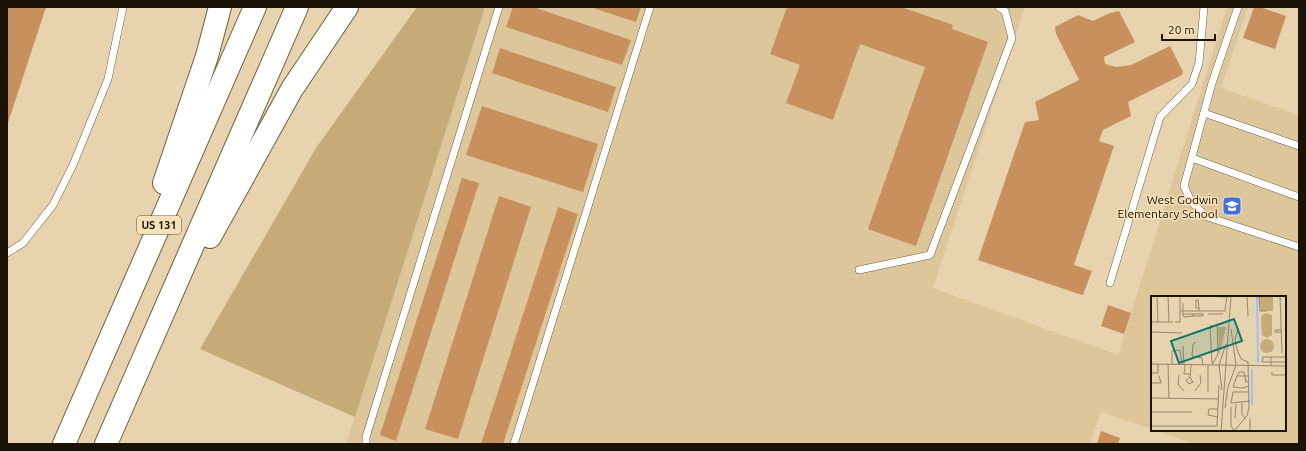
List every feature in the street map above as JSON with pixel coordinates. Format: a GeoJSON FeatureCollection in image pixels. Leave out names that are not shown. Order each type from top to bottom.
{"type":"FeatureCollection","features":[{"type":"Feature","properties":{"kind":"highway"},"geometry":{"type":"LineString","coordinates":[[119,317],[207,56],[220,7]]}},
{"type":"Feature","properties":{"kind":"highway","name":"US 131"},"geometry":{"type":"LineString","coordinates":[[64,444],[255,7]]}},
{"type":"Feature","properties":{"kind":"highway","name":"US 131"},"geometry":{"type":"LineString","coordinates":[[106,444],[297,7]]}},
{"type":"Feature","properties":{"kind":"highway"},"geometry":{"type":"LineString","coordinates":[[151,341],[295,83],[347,7]]}},
{"type":"Feature","properties":{"kind":"lane"},"geometry":{"type":"LineString","coordinates":[[7,254],[23,243],[53,205],[73,165],[108,79],[123,7]]}},
{"type":"Feature","properties":{"kind":"lane"},"geometry":{"type":"LineString","coordinates":[[366,444],[366,436],[499,7]]}},
{"type":"Feature","properties":{"kind":"lane"},"geometry":{"type":"LineString","coordinates":[[514,444],[650,7]]}},
{"type":"Feature","properties":{"kind":"lane"},"geometry":{"type":"LineString","coordinates":[[859,270],[930,255],[1012,38],[1005,11],[999,7]]}},
{"type":"Feature","properties":{"kind":"lane"},"geometry":{"type":"LineString","coordinates":[[1110,283],[1160,117],[1192,84],[1199,63],[1204,7]]}},
{"type":"Feature","properties":{"kind":"lane"},"geometry":{"type":"LineString","coordinates":[[1238,7],[1205,110],[1184,186],[1191,201],[1205,216],[1299,247]]}},
{"type":"Feature","properties":{"kind":"lane"},"geometry":{"type":"LineString","coordinates":[[1205,110],[1299,146]]}},
{"type":"Feature","properties":{"kind":"lane"},"geometry":{"type":"LineString","coordinates":[[1192,158],[1299,197]]}},
{"type":"Feature","properties":{"kind":"shaded area"},"geometry":{"type":"Polygon","coordinates":[[[417,7],[485,7],[355,417],[200,349],[316,148],[417,7]]]}},
{"type":"Feature","properties":{"kind":"shaded area"},"geometry":{"type":"Polygon","coordinates":[[[485,7],[1025,7],[933,288],[1118,355],[1227,7],[1248,7],[1221,88],[1299,115],[1299,444],[1195,444],[1157,431],[1286,431],[1286,296],[1151,296],[1151,429],[1101,412],[1090,444],[346,444],[485,7]]]}},
{"type":"Feature","properties":{"kind":"building"},"geometry":{"type":"Polygon","coordinates":[[[7,7],[46,7],[7,126],[7,7]]]}},
{"type":"Feature","properties":{"kind":"building"},"geometry":{"type":"Polygon","coordinates":[[[513,7],[533,7],[631,40],[622,65],[506,27],[513,7]]]}},
{"type":"Feature","properties":{"kind":"building"},"geometry":{"type":"Polygon","coordinates":[[[590,7],[641,7],[636,22],[590,7]]]}},
{"type":"Feature","properties":{"kind":"building"},"geometry":{"type":"Polygon","coordinates":[[[787,7],[901,7],[953,25],[952,29],[988,42],[916,246],[868,229],[925,67],[860,44],[833,120],[786,103],[800,65],[770,54],[787,7]]]}},
{"type":"Feature","properties":{"kind":"building"},"geometry":{"type":"Polygon","coordinates":[[[1254,7],[1260,7],[1286,16],[1275,49],[1243,38],[1254,7]]]}},
{"type":"Feature","properties":{"kind":"building"},"geometry":{"type":"Polygon","coordinates":[[[1119,11],[1135,42],[1104,57],[1105,64],[1116,67],[1131,65],[1170,46],[1183,72],[1182,75],[1128,102],[1131,116],[1103,130],[1099,141],[1114,146],[1074,265],[1092,271],[1082,295],[978,260],[1025,122],[1039,120],[1035,102],[1079,80],[1056,34],[1055,27],[1078,15],[1093,21],[1110,13],[1119,11]]]}},
{"type":"Feature","properties":{"kind":"building"},"geometry":{"type":"Polygon","coordinates":[[[500,48],[616,87],[608,112],[492,73],[500,48]]]}},
{"type":"Feature","properties":{"kind":"building"},"geometry":{"type":"Polygon","coordinates":[[[482,106],[598,144],[583,192],[466,155],[482,106]]]}},
{"type":"Feature","properties":{"kind":"building"},"geometry":{"type":"Polygon","coordinates":[[[462,178],[479,183],[396,441],[380,435],[462,178]]]}},
{"type":"Feature","properties":{"kind":"building"},"geometry":{"type":"Polygon","coordinates":[[[499,196],[531,207],[458,439],[425,429],[499,196]]]}},
{"type":"Feature","properties":{"kind":"building"},"geometry":{"type":"Polygon","coordinates":[[[558,207],[578,214],[503,444],[481,444],[558,207]]]}},
{"type":"Feature","properties":{"kind":"building"},"geometry":{"type":"Polygon","coordinates":[[[1108,305],[1131,313],[1124,334],[1101,326],[1108,305]]]}},
{"type":"Feature","properties":{"kind":"building"},"geometry":{"type":"Polygon","coordinates":[[[1101,431],[1120,438],[1118,444],[1097,444],[1101,431]]]}},
{"type":"Feature","properties":{"kind":"place","name":"West Godwin Elementary School"},"geometry":{"type":"Point","coordinates":[1232,206]}}]}
